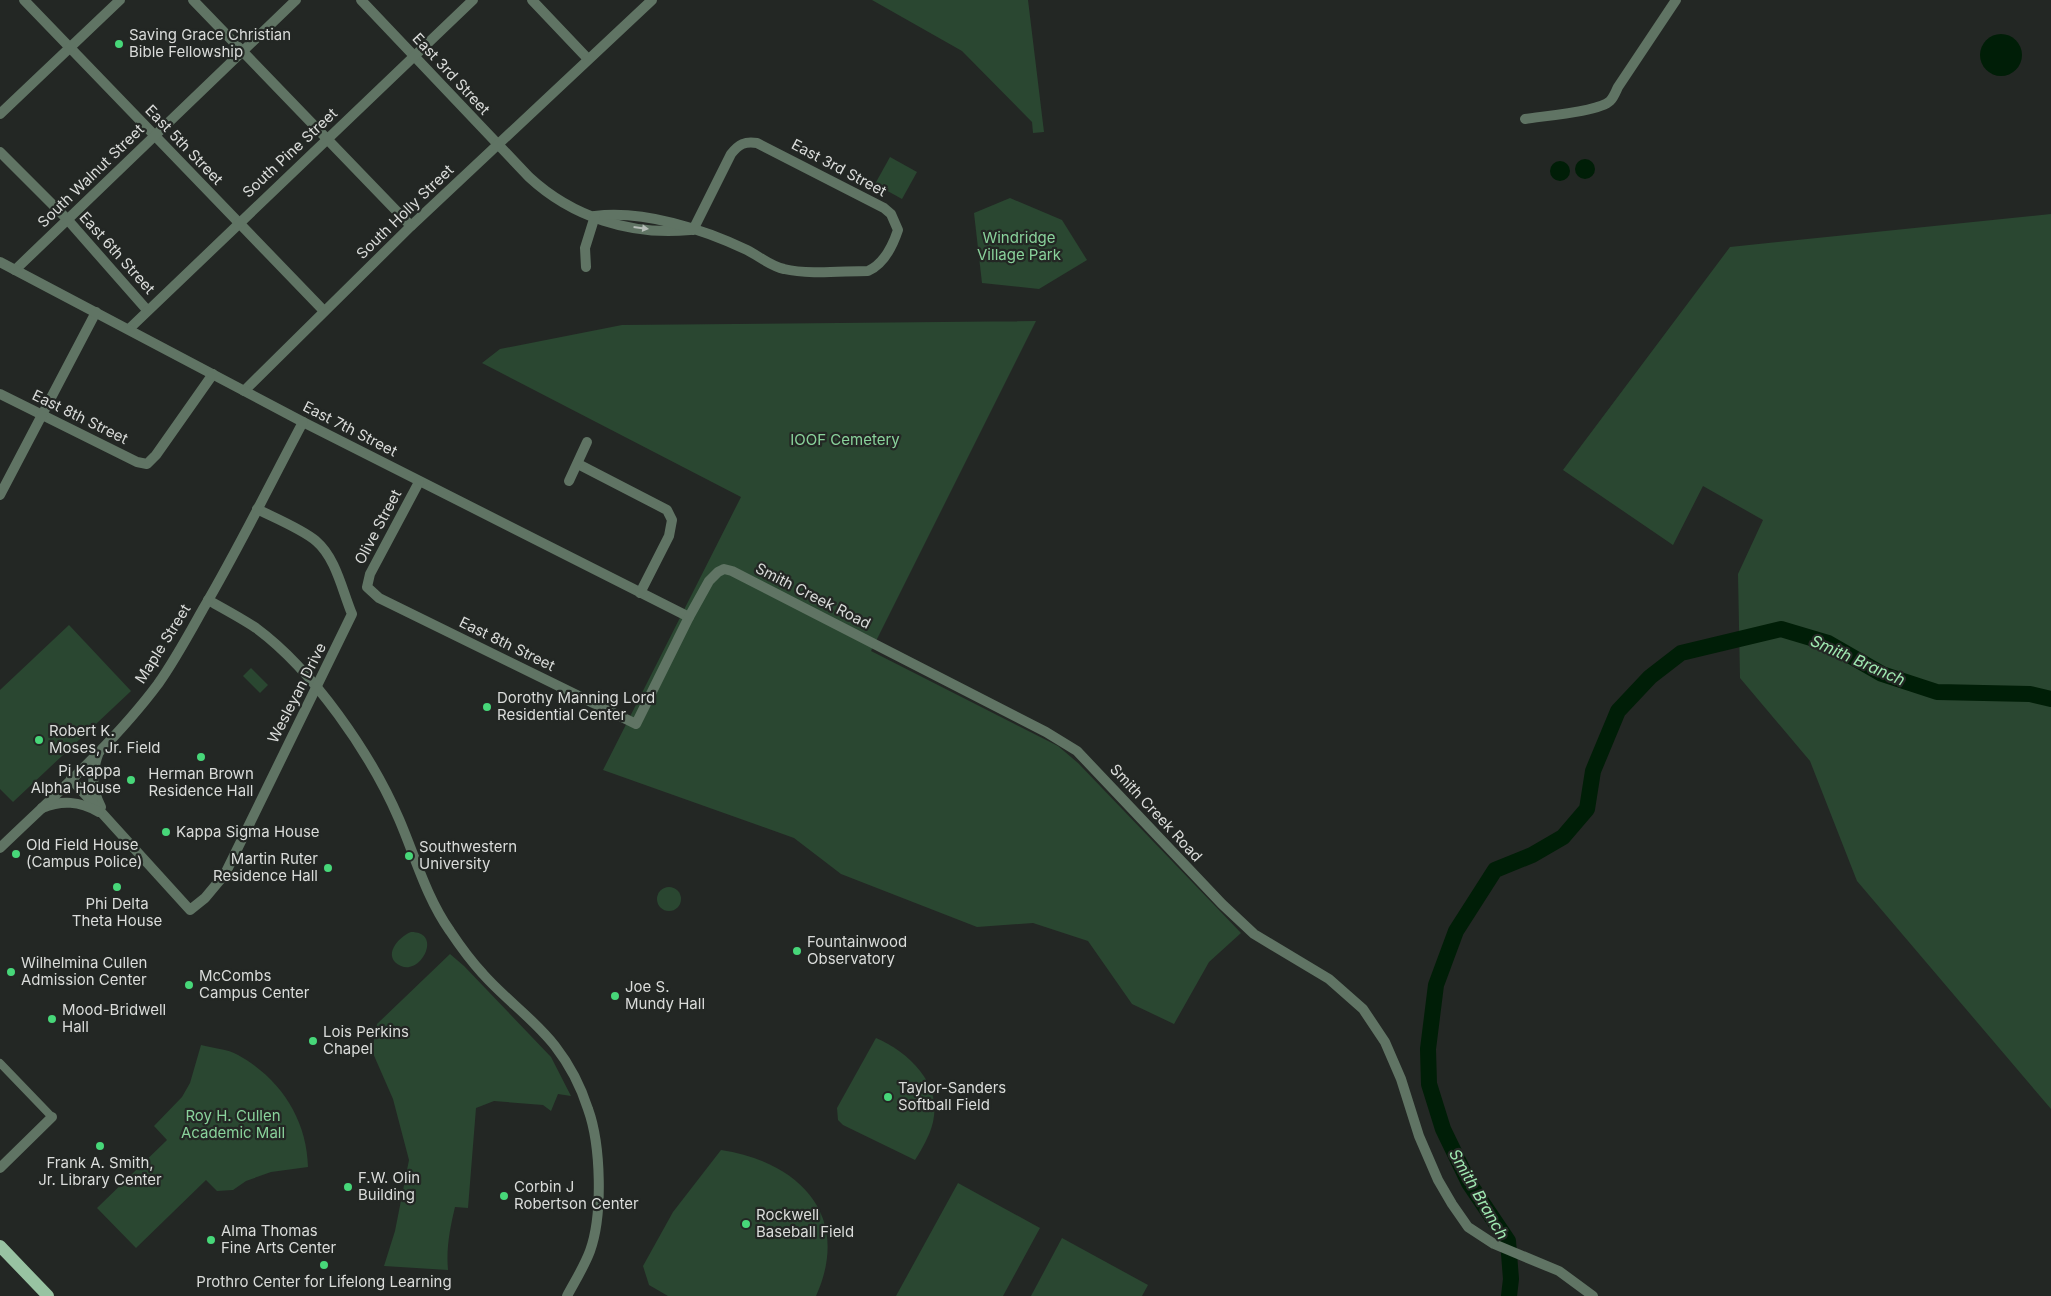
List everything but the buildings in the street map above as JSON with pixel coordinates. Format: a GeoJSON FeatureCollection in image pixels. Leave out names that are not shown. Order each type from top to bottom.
{"type":"FeatureCollection","features":[{"type":"Feature","properties":{"kind":"main road"},"geometry":{"type":"LineString","coordinates":[[0,1246],[46,1295]]}},
{"type":"Feature","properties":{"kind":"street","name":"East 5th Street"},"geometry":{"type":"LineString","coordinates":[[24,0],[324,310]]}},
{"type":"Feature","properties":{"kind":"street"},"geometry":{"type":"LineString","coordinates":[[0,114],[120,0]]}},
{"type":"Feature","properties":{"kind":"street"},"geometry":{"type":"LineString","coordinates":[[193,0],[411,226]]}},
{"type":"Feature","properties":{"kind":"street","name":"South Walnut Street"},"geometry":{"type":"LineString","coordinates":[[15,270],[296,0]]}},
{"type":"Feature","properties":{"kind":"street","name":"East 3rd Street"},"geometry":{"type":"LineString","coordinates":[[361,0],[543,190],[559,202],[575,210],[595,216],[610,224],[672,232],[693,230],[747,250],[782,269],[813,271],[868,271],[876,268],[887,252],[898,230],[890,214],[884,208],[757,142],[738,145],[731,154],[693,230]]}},
{"type":"Feature","properties":{"kind":"street","name":"South Pine Street"},"geometry":{"type":"LineString","coordinates":[[129,329],[473,0]]}},
{"type":"Feature","properties":{"kind":"street"},"geometry":{"type":"LineString","coordinates":[[532,0],[588,59]]}},
{"type":"Feature","properties":{"kind":"street","name":"South Holly Street"},"geometry":{"type":"LineString","coordinates":[[244,391],[411,226],[652,0]]}},
{"type":"Feature","properties":{"kind":"street"},"geometry":{"type":"LineString","coordinates":[[1524,119],[1590,109],[1612,100],[1618,87],[1676,0]]}},
{"type":"Feature","properties":{"kind":"street","name":"East 6th Street"},"geometry":{"type":"LineString","coordinates":[[0,152],[66,219],[148,310]]}},
{"type":"Feature","properties":{"kind":"street"},"geometry":{"type":"LineString","coordinates":[[586,267],[585,248],[595,216]]}},
{"type":"Feature","properties":{"kind":"street","name":"East 7th Street"},"geometry":{"type":"LineString","coordinates":[[0,262],[419,482],[689,617]]}},
{"type":"Feature","properties":{"kind":"street"},"geometry":{"type":"LineString","coordinates":[[0,495],[96,312]]}},
{"type":"Feature","properties":{"kind":"street","name":"East 8th Street"},"geometry":{"type":"LineString","coordinates":[[0,394],[137,462],[148,464],[214,374]]}},
{"type":"Feature","properties":{"kind":"street","name":"Maple Street"},"geometry":{"type":"LineString","coordinates":[[0,848],[71,779],[141,705],[158,683],[208,600],[303,422]]}},
{"type":"Feature","properties":{"kind":"street"},"geometry":{"type":"LineString","coordinates":[[569,481],[587,442]]}},
{"type":"Feature","properties":{"kind":"street"},"geometry":{"type":"LineString","coordinates":[[578,464],[667,510],[672,520],[669,536],[640,593]]}},
{"type":"Feature","properties":{"kind":"street","name":"Olive Street"},"geometry":{"type":"LineString","coordinates":[[367,587],[370,574],[419,482]]}},
{"type":"Feature","properties":{"kind":"street","name":"Wesleyan Drive"},"geometry":{"type":"LineString","coordinates":[[104,815],[190,910],[204,898],[225,874],[352,614],[325,550],[315,540],[258,509]]}},
{"type":"Feature","properties":{"kind":"street","name":"Smith Creek Road"},"geometry":{"type":"LineString","coordinates":[[636,724],[689,617],[713,576],[724,569],[732,571],[1046,732],[1077,751],[1222,904],[1254,934],[1329,979],[1363,1008],[1385,1042],[1401,1080],[1419,1136],[1438,1180],[1468,1227],[1494,1244],[1559,1271],[1593,1296]]}},
{"type":"Feature","properties":{"kind":"street","name":"East 8th Street"},"geometry":{"type":"LineString","coordinates":[[367,587],[379,598],[636,724]]}},
{"type":"Feature","properties":{"kind":"street"},"geometry":{"type":"LineString","coordinates":[[208,600],[257,630],[292,659],[317,687],[378,778],[398,818],[432,900],[448,928],[484,976],[556,1047],[570,1068],[588,1109],[596,1137],[599,1182],[597,1209],[590,1249],[579,1276],[567,1296]]}},
{"type":"Feature","properties":{"kind":"street"},"geometry":{"type":"LineString","coordinates":[[100,748],[92,773],[95,795],[104,815]]}},
{"type":"Feature","properties":{"kind":"street"},"geometry":{"type":"LineString","coordinates":[[71,779],[104,815]]}},
{"type":"Feature","properties":{"kind":"street"},"geometry":{"type":"LineString","coordinates":[[42,808],[59,802],[81,805],[104,815]]}},
{"type":"Feature","properties":{"kind":"street"},"geometry":{"type":"LineString","coordinates":[[0,1063],[52,1117],[0,1168]]}},
{"type":"Feature","properties":{"kind":"green space"},"geometry":{"type":"Polygon","coordinates":[[[872,0],[1028,0],[1044,132],[1033,133],[1032,122],[962,51],[872,0]]]}},
{"type":"Feature","properties":{"kind":"green space"},"geometry":{"type":"Polygon","coordinates":[[[890,157],[917,172],[902,199],[875,184],[890,157]]]}},
{"type":"Feature","properties":{"kind":"green space","name":"Windridge Village Park"},"geometry":{"type":"Polygon","coordinates":[[[1010,198],[1062,220],[1087,260],[1039,289],[982,283],[974,213],[1010,198]]]}},
{"type":"Feature","properties":{"kind":"green space"},"geometry":{"type":"Polygon","coordinates":[[[2051,214],[2051,1109],[1857,881],[1810,761],[1740,678],[1738,574],[1763,520],[1703,486],[1673,545],[1563,470],[1730,247],[2051,214]]]}},
{"type":"Feature","properties":{"kind":"green space","name":"IOOF Cemetery"},"geometry":{"type":"Polygon","coordinates":[[[1036,321],[871,651],[1058,746],[1078,763],[1241,933],[1209,962],[1174,1024],[1132,1004],[1088,941],[1033,923],[977,927],[841,874],[794,838],[603,770],[741,497],[482,363],[500,349],[622,325],[1036,321]]]}},
{"type":"Feature","properties":{"kind":"green space","name":"Robert K. Moses, Jr. Field"},"geometry":{"type":"Polygon","coordinates":[[[69,625],[131,691],[13,802],[0,789],[0,690],[69,625]]]}},
{"type":"Feature","properties":{"kind":"green space"},"geometry":{"type":"Polygon","coordinates":[[[251,668],[268,685],[260,693],[243,676],[251,668]]]}},
{"type":"Feature","properties":{"kind":"green space"},"geometry":{"type":"Polygon","coordinates":[[[669,887],[674,888],[680,894],[680,904],[674,910],[669,911],[664,910],[658,904],[657,899],[658,894],[664,888],[669,887]]]}},
{"type":"Feature","properties":{"kind":"green space"},"geometry":{"type":"Polygon","coordinates":[[[411,932],[421,934],[426,939],[426,952],[416,964],[408,967],[401,966],[392,958],[392,953],[401,938],[411,932]]]}},
{"type":"Feature","properties":{"kind":"green space"},"geometry":{"type":"Polygon","coordinates":[[[450,954],[464,966],[551,1057],[571,1096],[558,1094],[551,1111],[543,1105],[494,1101],[476,1108],[468,1208],[455,1207],[449,1238],[448,1270],[384,1266],[395,1231],[409,1160],[393,1099],[372,1051],[377,1024],[450,954]]]}},
{"type":"Feature","properties":{"kind":"green space","name":"Taylor-Sanders Softball Field"},"geometry":{"type":"Polygon","coordinates":[[[876,1038],[910,1060],[920,1071],[932,1094],[933,1122],[928,1137],[915,1160],[843,1125],[838,1120],[837,1108],[876,1038]]]}},
{"type":"Feature","properties":{"kind":"green space","name":"Roy H. Cullen Academic Mall"},"geometry":{"type":"Polygon","coordinates":[[[201,1045],[234,1053],[267,1075],[288,1102],[303,1132],[308,1167],[271,1172],[246,1181],[233,1190],[217,1191],[206,1180],[136,1248],[97,1208],[167,1140],[154,1126],[182,1097],[190,1083],[201,1045]]]}},
{"type":"Feature","properties":{"kind":"green space","name":"Rockwell Baseball Field"},"geometry":{"type":"Polygon","coordinates":[[[721,1150],[749,1156],[774,1167],[795,1180],[812,1198],[823,1218],[827,1241],[825,1267],[816,1296],[668,1296],[649,1285],[643,1266],[673,1212],[721,1150]]]}},
{"type":"Feature","properties":{"kind":"green space"},"geometry":{"type":"Polygon","coordinates":[[[958,1183],[1040,1228],[1003,1296],[896,1296],[958,1183]]]}},
{"type":"Feature","properties":{"kind":"green space"},"geometry":{"type":"Polygon","coordinates":[[[1062,1238],[1148,1285],[1142,1296],[1031,1296],[1062,1238]]]}},
{"type":"Feature","properties":{"kind":"shaded area"},"geometry":{"type":"Polygon","coordinates":[[[2005,34],[2013,37],[2019,43],[2022,55],[2019,67],[2013,73],[1997,76],[1989,73],[1983,67],[1980,51],[1983,43],[1989,37],[2005,34]]]}},
{"type":"Feature","properties":{"kind":"shaded area"},"geometry":{"type":"Polygon","coordinates":[[[1585,159],[1592,162],[1595,169],[1592,176],[1585,179],[1578,176],[1575,169],[1578,162],[1585,159]]]}},
{"type":"Feature","properties":{"kind":"shaded area"},"geometry":{"type":"Polygon","coordinates":[[[1556,161],[1564,161],[1570,167],[1570,175],[1564,181],[1556,181],[1550,175],[1550,167],[1556,161]]]}},
{"type":"Feature","properties":{"kind":"waterway","name":"Smith Branch"},"geometry":{"type":"LineString","coordinates":[[1509,1296],[1511,1279],[1508,1241],[1469,1183],[1443,1129],[1429,1084],[1428,1049],[1436,985],[1456,931],[1495,870],[1532,855],[1563,837],[1587,809],[1593,771],[1618,711],[1650,677],[1681,653],[1781,629],[1828,643],[1882,674],[1937,692],[2030,694],[2051,699]]}},
{"type":"Feature","properties":{"kind":"place","name":"Saving Grace Christian Bible Fellowship"},"geometry":{"type":"Point","coordinates":[119,44]}},
{"type":"Feature","properties":{"kind":"place","name":"Dorothy Manning Lord Residential Center"},"geometry":{"type":"Point","coordinates":[487,707]}},
{"type":"Feature","properties":{"kind":"place","name":"Robert K. Moses, Jr. Field"},"geometry":{"type":"Point","coordinates":[39,740]}},
{"type":"Feature","properties":{"kind":"place","name":"Herman Brown Residence Hall"},"geometry":{"type":"Point","coordinates":[201,757]}},
{"type":"Feature","properties":{"kind":"place","name":"Pi Kappa Alpha House"},"geometry":{"type":"Point","coordinates":[131,780]}},
{"type":"Feature","properties":{"kind":"place","name":"Kappa Sigma House"},"geometry":{"type":"Point","coordinates":[166,832]}},
{"type":"Feature","properties":{"kind":"place","name":"Old Field House (Campus Police)"},"geometry":{"type":"Point","coordinates":[16,854]}},
{"type":"Feature","properties":{"kind":"place","name":"Southwestern University"},"geometry":{"type":"Point","coordinates":[409,856]}},
{"type":"Feature","properties":{"kind":"place","name":"Martin Ruter Residence Hall"},"geometry":{"type":"Point","coordinates":[328,868]}},
{"type":"Feature","properties":{"kind":"place","name":"Phi Delta Theta House"},"geometry":{"type":"Point","coordinates":[117,887]}},
{"type":"Feature","properties":{"kind":"place","name":"Fountainwood Observatory"},"geometry":{"type":"Point","coordinates":[797,951]}},
{"type":"Feature","properties":{"kind":"place","name":"Wilhelmina Cullen Admission Center"},"geometry":{"type":"Point","coordinates":[11,972]}},
{"type":"Feature","properties":{"kind":"place","name":"McCombs Campus Center"},"geometry":{"type":"Point","coordinates":[189,985]}},
{"type":"Feature","properties":{"kind":"place","name":"Joe S. Mundy Hall"},"geometry":{"type":"Point","coordinates":[615,996]}},
{"type":"Feature","properties":{"kind":"place","name":"Mood-Bridwell Hall"},"geometry":{"type":"Point","coordinates":[52,1019]}},
{"type":"Feature","properties":{"kind":"place","name":"Lois Perkins Chapel"},"geometry":{"type":"Point","coordinates":[313,1041]}},
{"type":"Feature","properties":{"kind":"place","name":"Taylor-Sanders Softball Field"},"geometry":{"type":"Point","coordinates":[888,1097]}},
{"type":"Feature","properties":{"kind":"place","name":"Frank A. Smith, Jr. Library Center"},"geometry":{"type":"Point","coordinates":[100,1146]}},
{"type":"Feature","properties":{"kind":"place","name":"F.W. Olin Building"},"geometry":{"type":"Point","coordinates":[348,1187]}},
{"type":"Feature","properties":{"kind":"place","name":"Corbin J Robertson Center"},"geometry":{"type":"Point","coordinates":[504,1196]}},
{"type":"Feature","properties":{"kind":"place","name":"Rockwell Baseball Field"},"geometry":{"type":"Point","coordinates":[746,1224]}},
{"type":"Feature","properties":{"kind":"place","name":"Alma Thomas Fine Arts Center"},"geometry":{"type":"Point","coordinates":[211,1240]}},
{"type":"Feature","properties":{"kind":"place","name":"Prothro Center for Lifelong Learning"},"geometry":{"type":"Point","coordinates":[324,1265]}}]}
